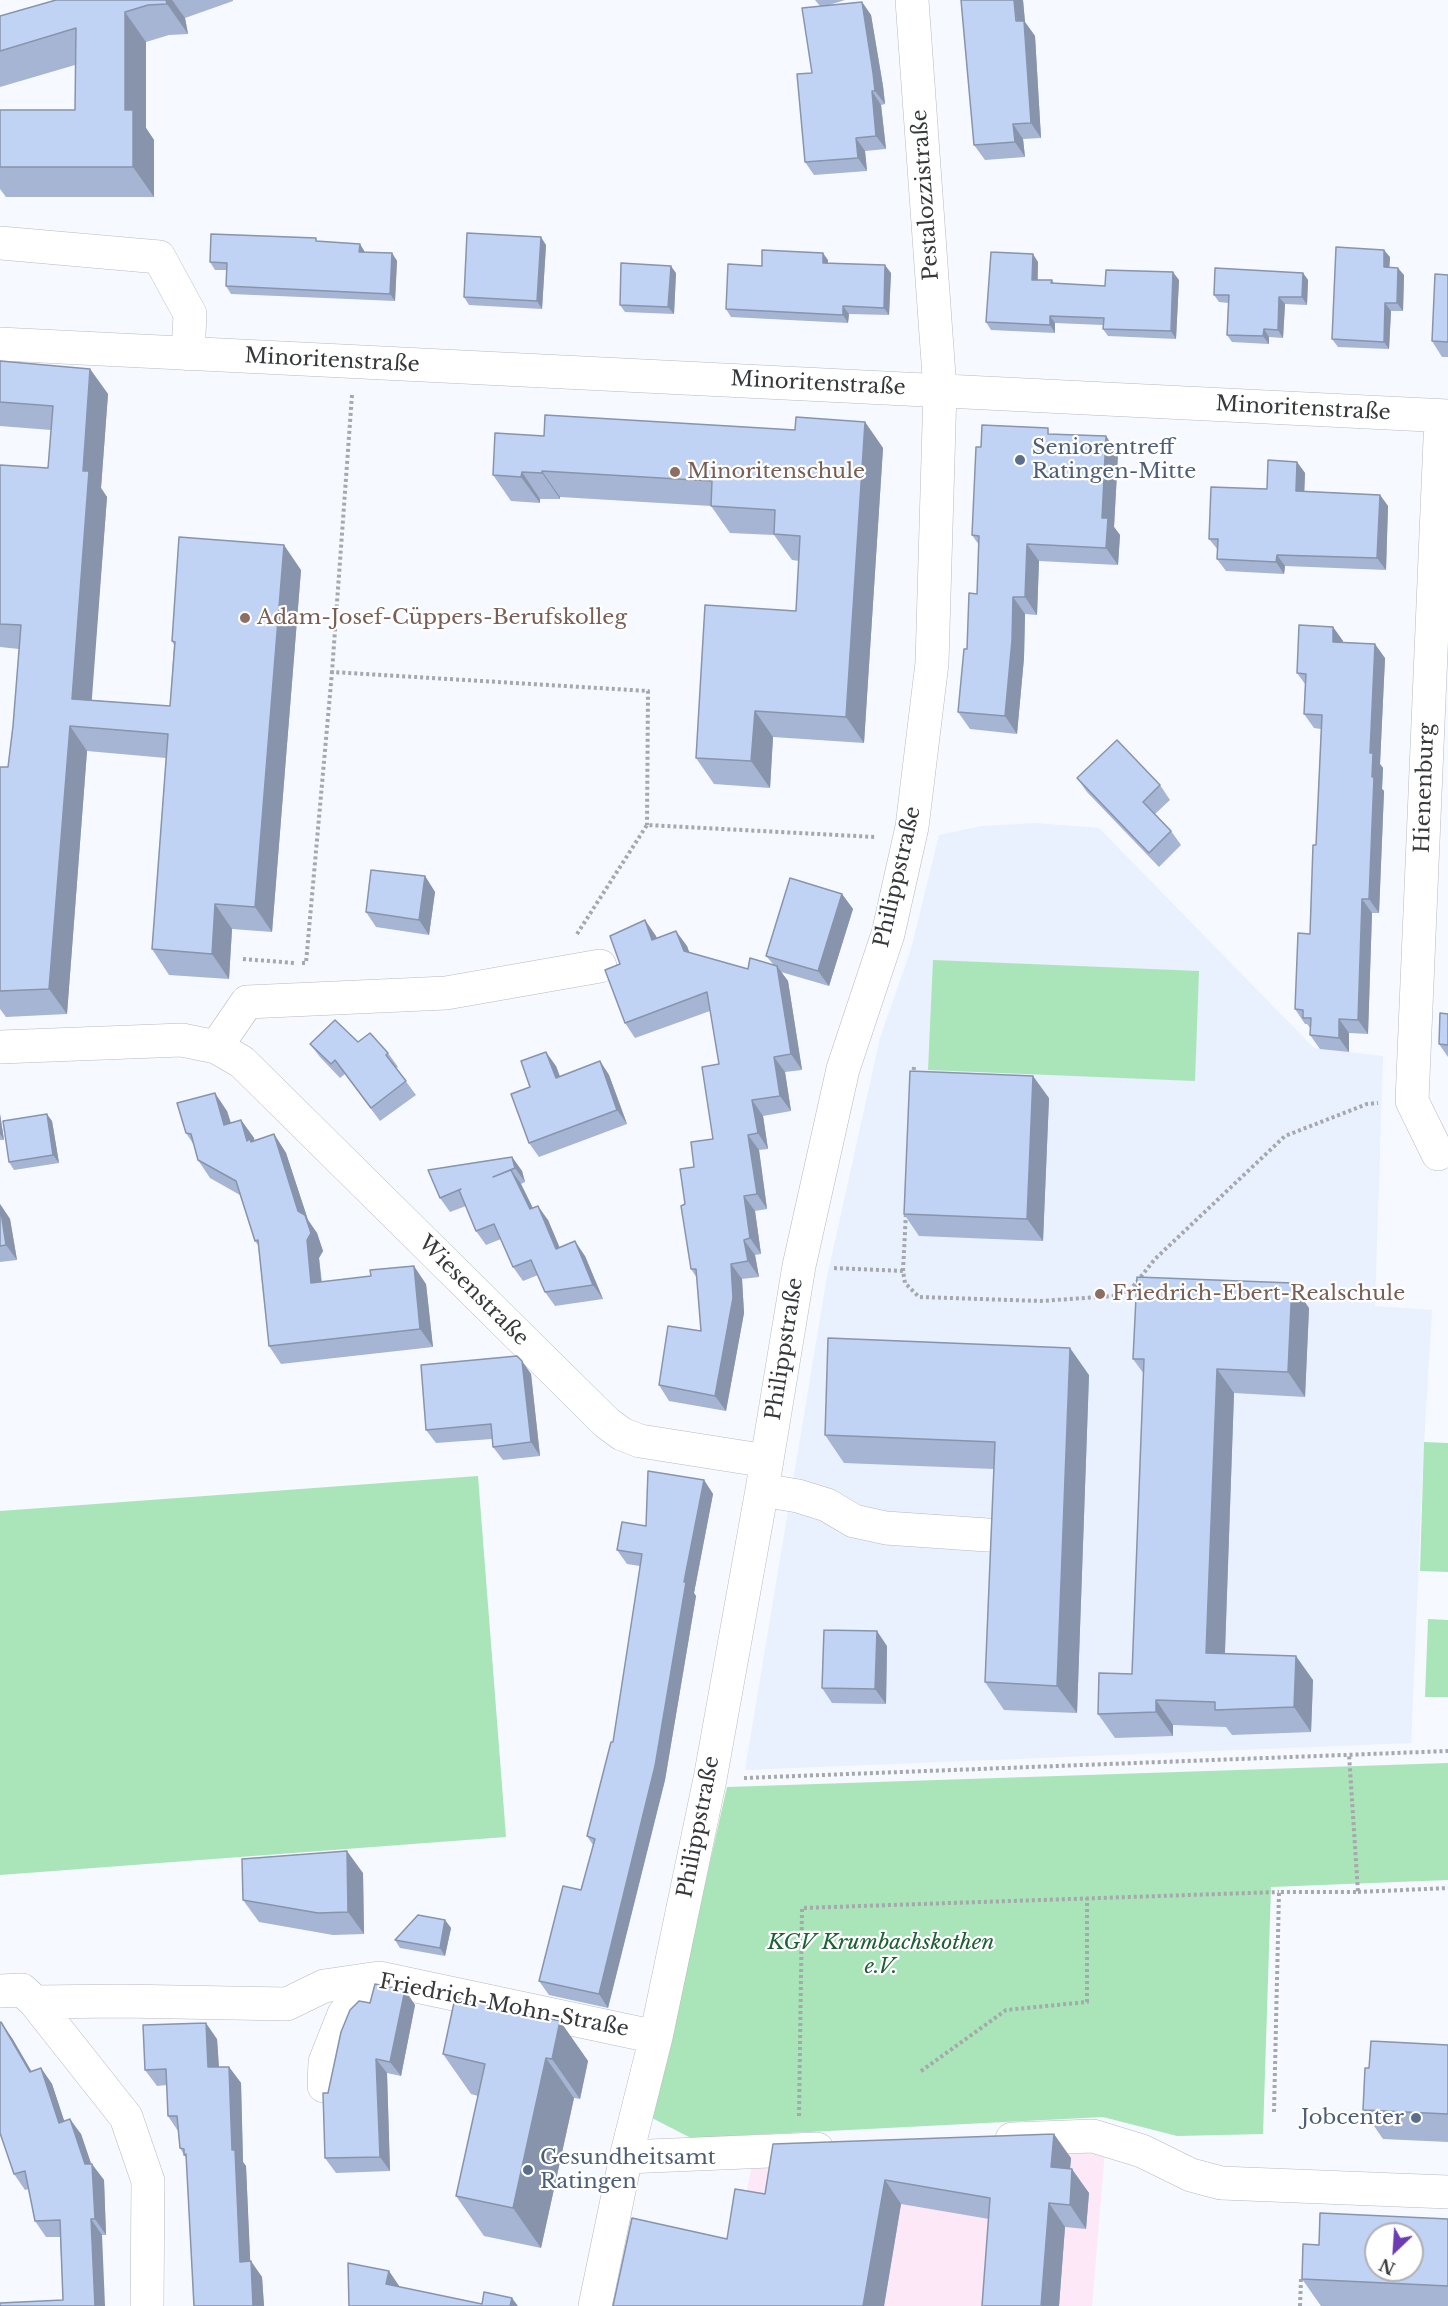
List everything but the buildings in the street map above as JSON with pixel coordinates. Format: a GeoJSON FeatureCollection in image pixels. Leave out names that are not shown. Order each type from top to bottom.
{"type":"FeatureCollection","features":[{"type":"Feature","properties":{"kind":"street","name":"Pestalozzistraße"},"geometry":{"type":"LineString","coordinates":[[912,0],[940,390]]}},
{"type":"Feature","properties":{"kind":"street"},"geometry":{"type":"LineString","coordinates":[[0,243],[159,257],[190,314],[188,354]]}},
{"type":"Feature","properties":{"kind":"street","name":"Minoritenstraße"},"geometry":{"type":"LineString","coordinates":[[0,344],[1444,416]]}},
{"type":"Feature","properties":{"kind":"street","name":"Philippstraße"},"geometry":{"type":"LineString","coordinates":[[595,2306],[626,2157],[656,2037],[710,1779],[799,1266],[843,1069],[888,934],[911,838],[932,663],[940,390]]}},
{"type":"Feature","properties":{"kind":"street","name":"Hienenburg"},"geometry":{"type":"LineString","coordinates":[[1438,1154],[1412,1101],[1444,416]]}},
{"type":"Feature","properties":{"kind":"street"},"geometry":{"type":"LineString","coordinates":[[216,1047],[247,1002],[446,993],[600,966]]}},
{"type":"Feature","properties":{"kind":"street","name":"Wiesenstraße"},"geometry":{"type":"LineString","coordinates":[[0,1047],[182,1040],[216,1047],[242,1062],[607,1424],[622,1434],[764,1476],[798,1496],[827,1505],[854,1521],[886,1528],[987,1535]]}},
{"type":"Feature","properties":{"kind":"street"},"geometry":{"type":"LineString","coordinates":[[324,2086],[325,2062],[344,2014],[379,1978]]}},
{"type":"Feature","properties":{"kind":"street","name":"Friedrich-Mohn-Straße"},"geometry":{"type":"LineString","coordinates":[[0,1991],[22,1990],[35,2002],[287,2004],[324,1986],[379,1978],[656,2037]]}},
{"type":"Feature","properties":{"kind":"street"},"geometry":{"type":"LineString","coordinates":[[35,2002],[126,2117],[148,2181],[147,2306]]}},
{"type":"Feature","properties":{"kind":"street"},"geometry":{"type":"LineString","coordinates":[[987,2141],[1093,2136],[1142,2151],[1191,2175],[1221,2183],[1448,2192]]}},
{"type":"Feature","properties":{"kind":"street"},"geometry":{"type":"LineString","coordinates":[[626,2157],[846,2147]]}},
{"type":"Feature","properties":{"kind":"path"},"geometry":{"type":"LineString","coordinates":[[243,959],[306,963],[332,672],[354,363]]}},
{"type":"Feature","properties":{"kind":"path"},"geometry":{"type":"LineString","coordinates":[[332,672],[648,691],[647,825],[550,975]]}},
{"type":"Feature","properties":{"kind":"path"},"geometry":{"type":"LineString","coordinates":[[647,825],[911,838]]}},
{"type":"Feature","properties":{"kind":"path"},"geometry":{"type":"LineString","coordinates":[[913,1078],[914,1067]]}},
{"type":"Feature","properties":{"kind":"path"},"geometry":{"type":"LineString","coordinates":[[907,1203],[903,1271],[905,1283],[919,1297],[1041,1301],[1113,1296],[1131,1289],[1155,1259],[1285,1136],[1367,1104],[1412,1101]]}},
{"type":"Feature","properties":{"kind":"path"},"geometry":{"type":"LineString","coordinates":[[799,1266],[903,1271]]}},
{"type":"Feature","properties":{"kind":"path"},"geometry":{"type":"LineString","coordinates":[[710,1779],[1448,1752]]}},
{"type":"Feature","properties":{"kind":"path"},"geometry":{"type":"LineString","coordinates":[[1349,1754],[1358,1892]]}},
{"type":"Feature","properties":{"kind":"path"},"geometry":{"type":"LineString","coordinates":[[798,2150],[802,1908],[1448,1888]]}},
{"type":"Feature","properties":{"kind":"path"},"geometry":{"type":"LineString","coordinates":[[1274,2112],[1280,1892]]}},
{"type":"Feature","properties":{"kind":"path"},"geometry":{"type":"LineString","coordinates":[[921,2071],[1006,2010],[1087,2002],[1087,1898]]}},
{"type":"Feature","properties":{"kind":"path"},"geometry":{"type":"LineString","coordinates":[[1300,2306],[1301,2280]]}},
{"type":"Feature","properties":{"kind":"shaded area","name":"Friedrich-Ebert-Realschule"},"geometry":{"type":"Polygon","coordinates":[[[1036,823],[1099,828],[1314,1048],[1383,1056],[1375,1306],[1432,1310],[1411,1743],[745,1770],[826,1282],[880,1038],[911,949],[939,835],[982,826],[1036,823]]]}},
{"type":"Feature","properties":{"kind":"shaded area"},"geometry":{"type":"Polygon","coordinates":[[[1105,2150],[1092,2306],[722,2306],[752,2166],[1105,2150]]]}},
{"type":"Feature","properties":{"kind":"green space"},"geometry":{"type":"Polygon","coordinates":[[[933,960],[1199,971],[1195,1081],[928,1070],[933,960]]]}},
{"type":"Feature","properties":{"kind":"green space"},"geometry":{"type":"Polygon","coordinates":[[[1424,1442],[1448,1443],[1448,1572],[1420,1571],[1424,1442]]]}},
{"type":"Feature","properties":{"kind":"green space"},"geometry":{"type":"Polygon","coordinates":[[[478,1476],[506,1837],[0,1875],[0,1511],[478,1476]]]}},
{"type":"Feature","properties":{"kind":"green space"},"geometry":{"type":"Polygon","coordinates":[[[1428,1619],[1448,1620],[1448,1697],[1425,1697],[1428,1619]]]}},
{"type":"Feature","properties":{"kind":"green space","name":"KGV Krumbachskothen e.V."},"geometry":{"type":"Polygon","coordinates":[[[1448,1763],[1448,1880],[1271,1887],[1263,2134],[1177,2136],[1103,2117],[691,2138],[652,2118],[727,1787],[1448,1763]]]}},
{"type":"Feature","properties":{"kind":"place","name":"Seniorentreff Ratingen-Mitte"},"geometry":{"type":"Point","coordinates":[1020,460]}},
{"type":"Feature","properties":{"kind":"place","name":"Minoritenschule"},"geometry":{"type":"Point","coordinates":[675,472]}},
{"type":"Feature","properties":{"kind":"place","name":"Adam-Josef-Cüppers-Berufskolleg"},"geometry":{"type":"Point","coordinates":[245,618]}},
{"type":"Feature","properties":{"kind":"place","name":"Friedrich-Ebert-Realschule"},"geometry":{"type":"Point","coordinates":[1100,1294]}},
{"type":"Feature","properties":{"kind":"place","name":"Jobcenter"},"geometry":{"type":"Point","coordinates":[1416,2118]}},
{"type":"Feature","properties":{"kind":"place","name":"Gesundheitsamt Ratingen"},"geometry":{"type":"Point","coordinates":[528,2170]}}]}
